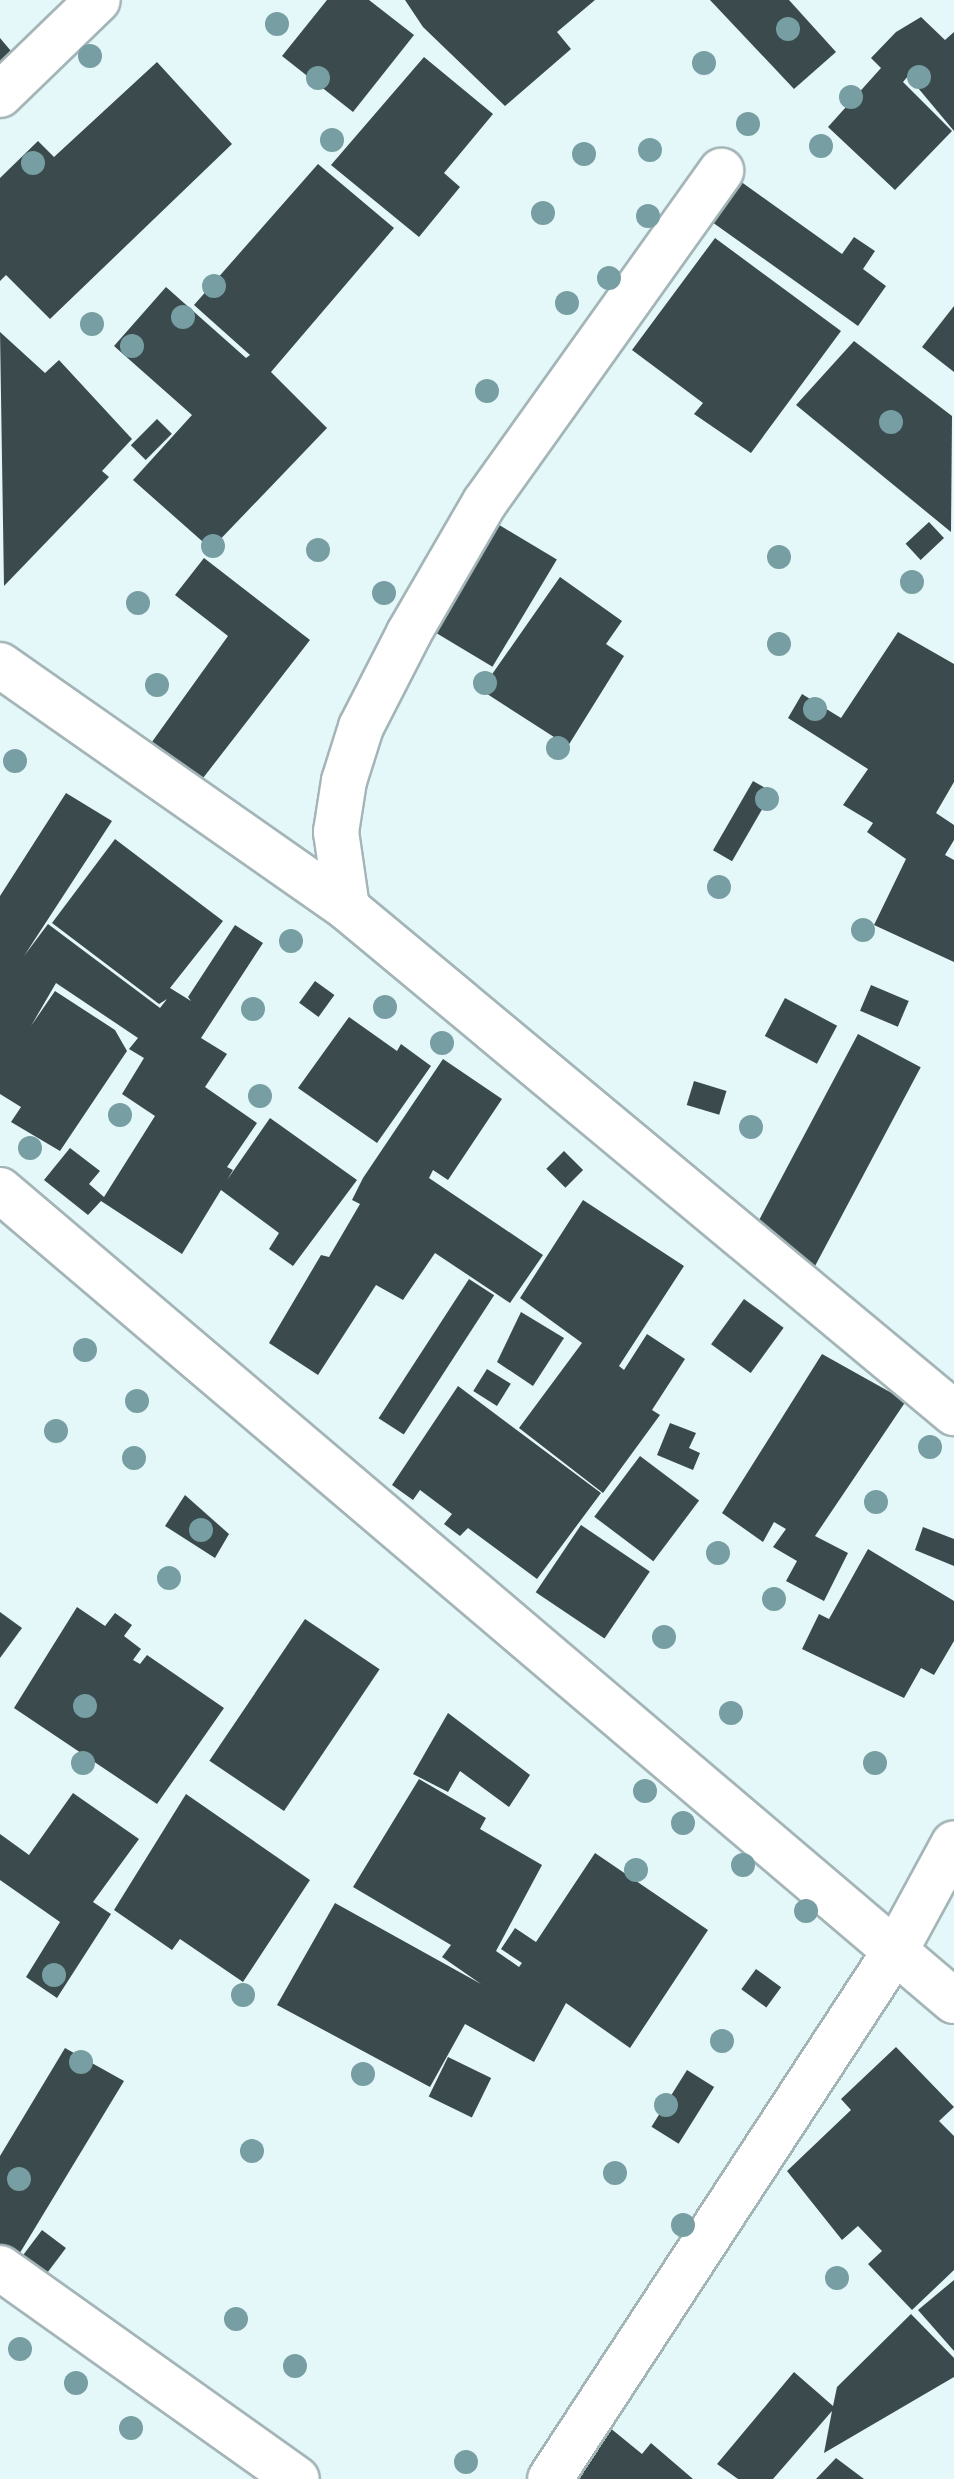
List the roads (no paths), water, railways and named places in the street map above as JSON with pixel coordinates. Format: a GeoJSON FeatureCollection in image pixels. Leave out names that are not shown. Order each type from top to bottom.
{"type":"FeatureCollection","features":[{"type":"Feature","properties":{"kind":"street"},"geometry":{"type":"LineString","coordinates":[[0,95],[98,0]]}},
{"type":"Feature","properties":{"kind":"street"},"geometry":{"type":"LineString","coordinates":[[347,908],[336,832],[344,781],[361,727],[409,633],[485,502],[721,171]]}},
{"type":"Feature","properties":{"kind":"street"},"geometry":{"type":"LineString","coordinates":[[0,665],[347,908],[954,1413]]}},
{"type":"Feature","properties":{"kind":"street"},"geometry":{"type":"LineString","coordinates":[[0,1190],[897,1948],[954,2001]]}},
{"type":"Feature","properties":{"kind":"street"},"geometry":{"type":"LineString","coordinates":[[550,2479],[897,1948],[954,1843]]}},
{"type":"Feature","properties":{"kind":"street"},"geometry":{"type":"LineString","coordinates":[[0,2268],[297,2479]]}}]}
